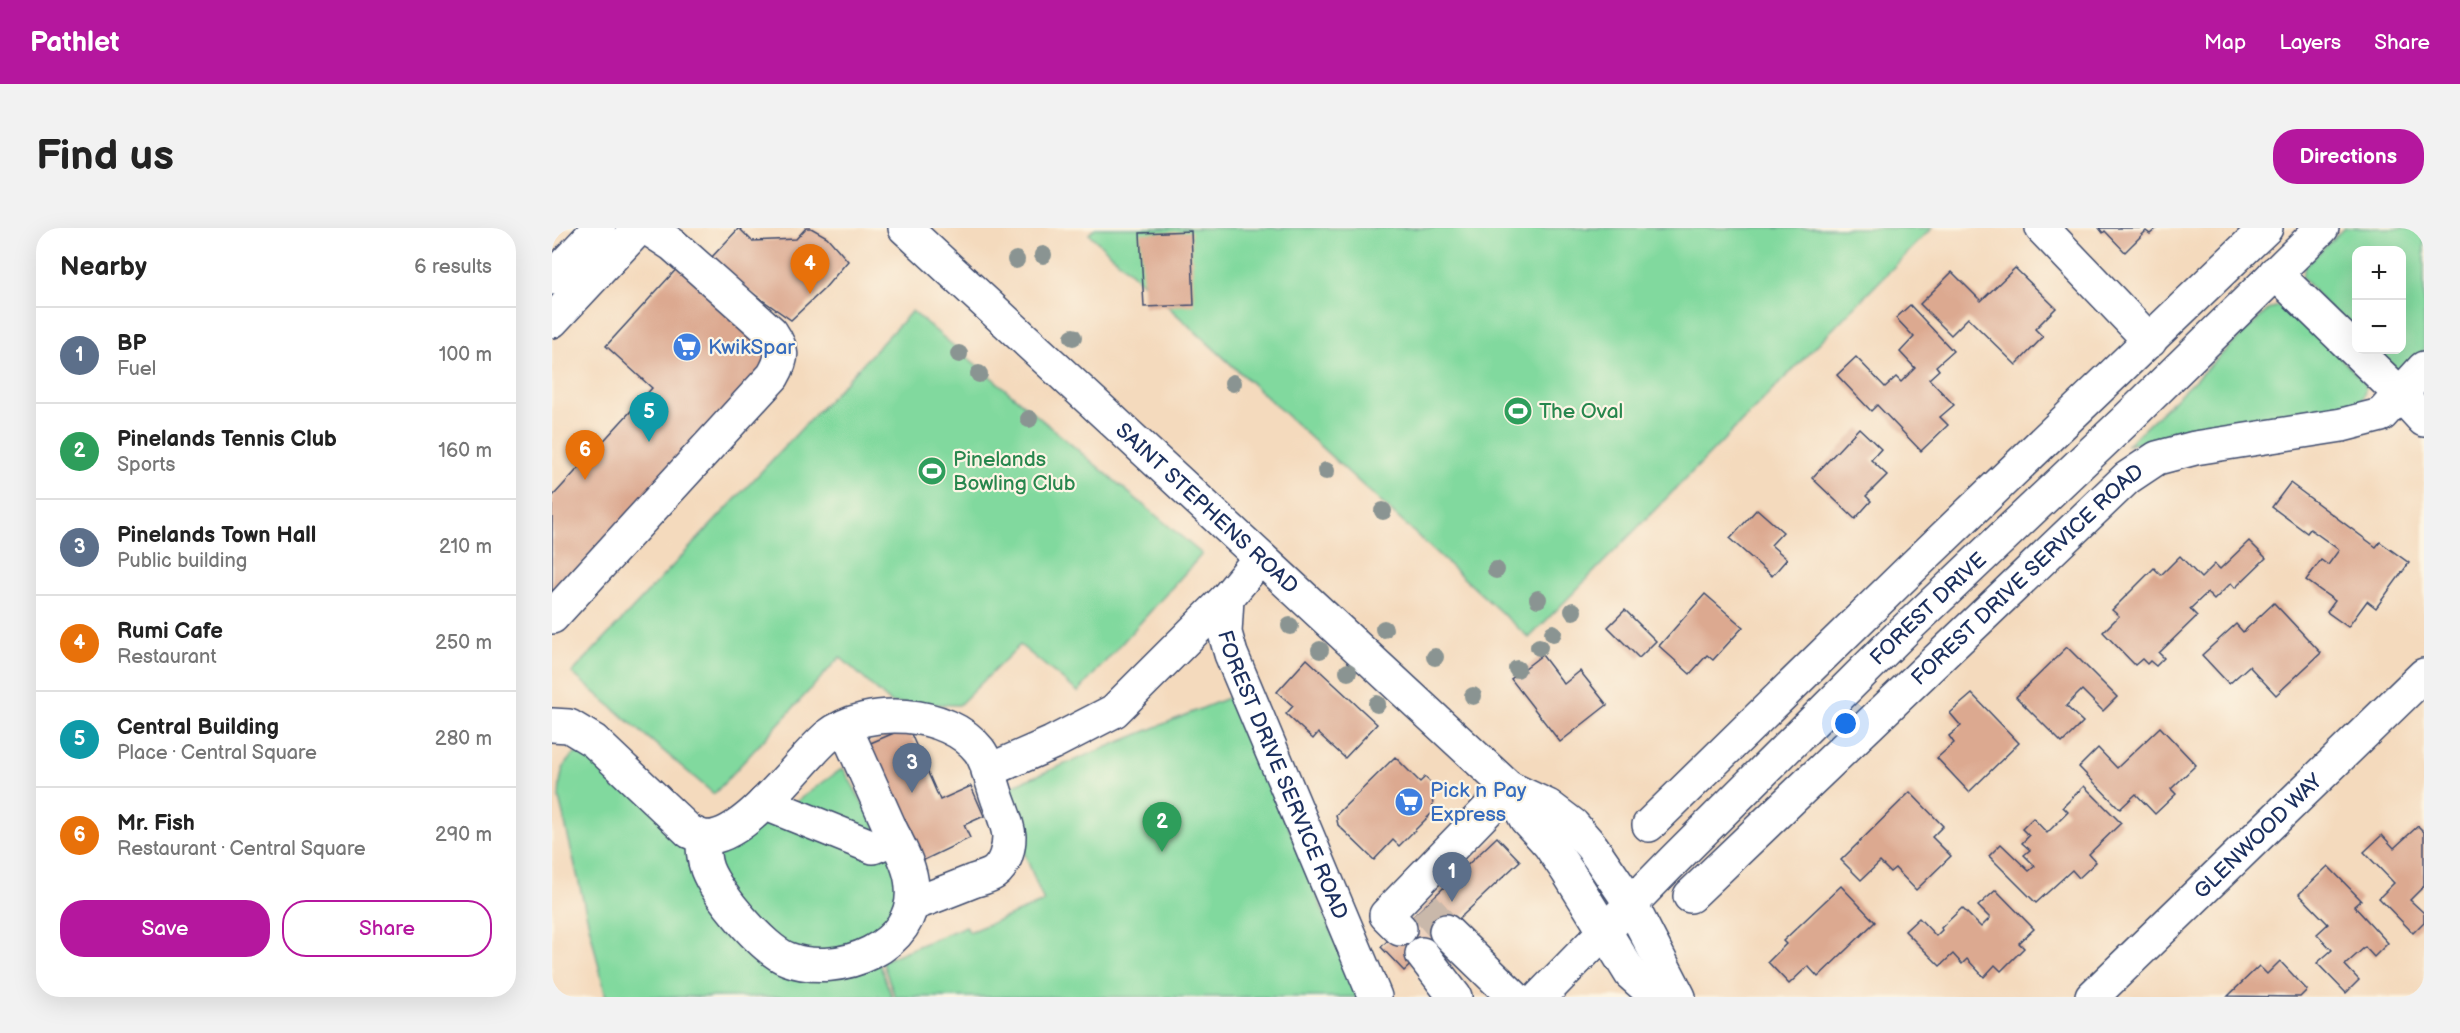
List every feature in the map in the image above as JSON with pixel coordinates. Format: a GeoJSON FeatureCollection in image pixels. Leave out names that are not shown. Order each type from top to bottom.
{"type":"FeatureCollection","features":[{"type":"Feature","properties":{"kind":"street"},"geometry":{"type":"LineString","coordinates":[[552,278],[599,228]]}},
{"type":"Feature","properties":{"kind":"street"},"geometry":{"type":"LineString","coordinates":[[552,321],[639,228]]}},
{"type":"Feature","properties":{"kind":"street","name":"SAINT STEPHENS ROAD"},"geometry":{"type":"LineString","coordinates":[[905,228],[1509,788],[1548,806],[1573,825],[1592,847],[1631,904],[1679,997]]}},
{"type":"Feature","properties":{"kind":"street"},"geometry":{"type":"LineString","coordinates":[[2042,228],[2150,341]]}},
{"type":"Feature","properties":{"kind":"street"},"geometry":{"type":"LineString","coordinates":[[1649,825],[1913,567],[2266,228]]}},
{"type":"Feature","properties":{"kind":"street","name":"FOREST DRIVE"},"geometry":{"type":"LineString","coordinates":[[1540,997],[1908,627],[2124,422],[2322,228]]}},
{"type":"Feature","properties":{"kind":"street"},"geometry":{"type":"LineString","coordinates":[[552,617],[774,376],[781,362],[780,346],[771,332],[660,237]]}},
{"type":"Feature","properties":{"kind":"street"},"geometry":{"type":"LineString","coordinates":[[2275,273],[2424,420]]}},
{"type":"Feature","properties":{"kind":"street","name":"FOREST DRIVE SERVICE ROAD"},"geometry":{"type":"LineString","coordinates":[[1690,896],[2127,478],[2157,458],[2195,448],[2342,426],[2381,415],[2424,368]]}},
{"type":"Feature","properties":{"kind":"street","name":"FOREST DRIVE SERVICE ROAD"},"geometry":{"type":"LineString","coordinates":[[1260,558],[1227,598],[1225,633],[1231,654],[1375,997]]}},
{"type":"Feature","properties":{"kind":"street"},"geometry":{"type":"LineString","coordinates":[[988,771],[1052,744],[1114,711],[1227,598]]}},
{"type":"Feature","properties":{"kind":"street","name":"GLENWOOD WAY"},"geometry":{"type":"LineString","coordinates":[[2092,997],[2424,675]]}},
{"type":"Feature","properties":{"kind":"street"},"geometry":{"type":"LineString","coordinates":[[552,725],[569,726],[594,741],[690,832],[703,837],[718,835],[733,829],[764,802],[829,736],[845,727],[859,721],[904,716],[944,724],[966,737],[981,752],[1009,834],[1008,848],[1003,862],[993,873],[913,904]]}},
{"type":"Feature","properties":{"kind":"street"},"geometry":{"type":"LineString","coordinates":[[703,837],[703,857],[719,893],[765,943],[786,959],[824,964],[849,961],[867,956],[894,937],[908,920],[913,904],[910,872],[845,727]]}},
{"type":"Feature","properties":{"kind":"street"},"geometry":{"type":"LineString","coordinates":[[1393,922],[1417,899],[1509,788]]}},
{"type":"Feature","properties":{"kind":"street","name":"SAINT STEPHENS ROAD"},"geometry":{"type":"LineString","coordinates":[[1509,788],[1526,819],[1556,853],[1631,974],[1657,997]]}},
{"type":"Feature","properties":{"kind":"street"},"geometry":{"type":"LineString","coordinates":[[764,802],[873,847],[894,837]]}},
{"type":"Feature","properties":{"kind":"street"},"geometry":{"type":"LineString","coordinates":[[1446,931],[1514,997]]}},
{"type":"Feature","properties":{"kind":"street"},"geometry":{"type":"LineString","coordinates":[[1422,954],[1455,997]]}},
{"type":"Feature","properties":{"kind":"green space","name":"The Oval"},"geometry":{"type":"Polygon","coordinates":[[[1095,228],[1932,228],[1529,638],[1089,234],[1095,228]]]}},
{"type":"Feature","properties":{"kind":"green space"},"geometry":{"type":"Polygon","coordinates":[[[2344,228],[2424,228],[2424,351],[2406,368],[2396,371],[2371,354],[2406,354],[2406,246],[2352,246],[2352,336],[2302,277],[2305,266],[2344,228]]]}},
{"type":"Feature","properties":{"kind":"green space"},"geometry":{"type":"Polygon","coordinates":[[[2277,306],[2294,310],[2365,383],[2364,396],[2357,406],[2349,411],[2127,445],[2268,310],[2277,306]]]}},
{"type":"Feature","properties":{"kind":"green space","name":"Pinelands Bowling Club"},"geometry":{"type":"Polygon","coordinates":[[[912,311],[1202,554],[1078,692],[1020,645],[959,705],[891,703],[840,657],[714,794],[572,673],[912,311]]]}},
{"type":"Feature","properties":{"kind":"green space"},"geometry":{"type":"Polygon","coordinates":[[[1235,695],[1358,997],[895,997],[882,961],[966,926],[969,932],[1044,902],[1004,802],[1011,786],[1235,695]]]}},
{"type":"Feature","properties":{"kind":"green space"},"geometry":{"type":"Polygon","coordinates":[[[584,749],[734,846],[843,768],[904,877],[907,894],[874,950],[892,997],[606,997],[559,798],[561,775],[566,763],[584,749]]]}},
{"type":"Feature","properties":{"kind":"building"},"geometry":{"type":"Polygon","coordinates":[[[739,228],[752,241],[796,239],[806,228],[811,228],[827,237],[848,261],[824,289],[791,320],[735,281],[711,258],[739,228]]]}},
{"type":"Feature","properties":{"kind":"building"},"geometry":{"type":"Polygon","coordinates":[[[2099,228],[2157,228],[2150,234],[2146,231],[2125,252],[2105,231],[2103,233],[2099,228]]]}},
{"type":"Feature","properties":{"kind":"building"},"geometry":{"type":"Polygon","coordinates":[[[1191,231],[1194,305],[1144,307],[1140,233],[1191,231]]]}},
{"type":"Feature","properties":{"kind":"building"},"geometry":{"type":"Polygon","coordinates":[[[682,263],[780,351],[552,598],[552,497],[652,388],[606,346],[682,263]]]}},
{"type":"Feature","properties":{"kind":"building"},"geometry":{"type":"Polygon","coordinates":[[[2015,268],[2056,308],[2035,329],[2043,337],[2016,365],[1968,318],[1951,335],[1920,304],[1952,272],[1981,301],[2015,268]]]}},
{"type":"Feature","properties":{"kind":"building"},"geometry":{"type":"Polygon","coordinates":[[[1910,305],[1953,351],[1936,366],[1939,370],[1929,379],[1954,405],[1940,417],[1948,425],[1921,451],[1877,405],[1871,411],[1837,375],[1856,357],[1885,387],[1896,377],[1901,382],[1915,368],[1900,352],[1914,337],[1896,318],[1910,305]]]}},
{"type":"Feature","properties":{"kind":"building"},"geometry":{"type":"Polygon","coordinates":[[[1859,428],[1881,449],[1871,460],[1887,475],[1866,496],[1871,501],[1855,519],[1812,478],[1859,428]]]}},
{"type":"Feature","properties":{"kind":"building"},"geometry":{"type":"Polygon","coordinates":[[[2290,483],[2376,547],[2380,542],[2409,563],[2376,608],[2367,601],[2348,627],[2327,612],[2335,601],[2306,580],[2321,560],[2328,565],[2339,550],[2310,529],[2307,533],[2272,507],[2290,483]]]}},
{"type":"Feature","properties":{"kind":"building"},"geometry":{"type":"Polygon","coordinates":[[[1757,509],[1783,532],[1771,545],[1787,559],[1772,576],[1730,539],[1757,509]]]}},
{"type":"Feature","properties":{"kind":"building"},"geometry":{"type":"Polygon","coordinates":[[[2249,541],[2266,558],[2235,588],[2231,583],[2214,600],[2207,593],[2190,609],[2197,616],[2159,653],[2164,658],[2156,666],[2150,661],[2147,664],[2142,659],[2135,665],[2103,632],[2119,616],[2112,610],[2154,568],[2161,575],[2180,556],[2201,578],[2215,564],[2220,569],[2249,541]]]}},
{"type":"Feature","properties":{"kind":"building"},"geometry":{"type":"Polygon","coordinates":[[[1705,594],[1743,627],[1713,660],[1707,655],[1690,674],[1659,646],[1705,594]]]}},
{"type":"Feature","properties":{"kind":"building"},"geometry":{"type":"Polygon","coordinates":[[[2274,603],[2321,653],[2276,695],[2249,666],[2229,684],[2202,655],[2236,624],[2243,632],[2274,603]]]}},
{"type":"Feature","properties":{"kind":"building"},"geometry":{"type":"Polygon","coordinates":[[[1625,610],[1656,641],[1639,658],[1608,627],[1625,610]]]}},
{"type":"Feature","properties":{"kind":"building"},"geometry":{"type":"Polygon","coordinates":[[[2067,647],[2117,697],[2103,711],[2082,690],[2066,706],[2083,722],[2062,743],[2016,697],[2067,647]]]}},
{"type":"Feature","properties":{"kind":"building"},"geometry":{"type":"Polygon","coordinates":[[[1542,655],[1564,684],[1580,671],[1607,705],[1560,742],[1511,679],[1542,655]]]}},
{"type":"Feature","properties":{"kind":"building"},"geometry":{"type":"Polygon","coordinates":[[[1307,659],[1377,724],[1345,758],[1318,733],[1313,739],[1286,714],[1293,706],[1277,692],[1307,659]]]}},
{"type":"Feature","properties":{"kind":"building"},"geometry":{"type":"Polygon","coordinates":[[[1972,694],[2019,743],[1969,792],[1937,758],[1954,743],[1949,736],[1961,726],[1950,713],[1972,694]]]}},
{"type":"Feature","properties":{"kind":"building"},"geometry":{"type":"Polygon","coordinates":[[[908,727],[940,800],[971,786],[984,816],[964,825],[970,838],[918,863],[866,745],[908,727]]]}},
{"type":"Feature","properties":{"kind":"building"},"geometry":{"type":"Polygon","coordinates":[[[2160,727],[2196,765],[2171,789],[2176,794],[2155,814],[2136,794],[2120,809],[2079,767],[2098,748],[2117,768],[2160,727]]]}},
{"type":"Feature","properties":{"kind":"building"},"geometry":{"type":"Polygon","coordinates":[[[1395,757],[1420,782],[1425,777],[1432,784],[1433,812],[1399,846],[1393,840],[1374,860],[1338,825],[1336,815],[1395,757]]]}},
{"type":"Feature","properties":{"kind":"building"},"geometry":{"type":"Polygon","coordinates":[[[2084,786],[2121,823],[2089,854],[2096,862],[2079,878],[2072,870],[2036,903],[1989,856],[2001,844],[2029,871],[2035,866],[2024,855],[2030,850],[2022,843],[2029,836],[2022,829],[2033,818],[2047,833],[2068,812],[2063,807],[2084,786]]]}},
{"type":"Feature","properties":{"kind":"building"},"geometry":{"type":"Polygon","coordinates":[[[1910,792],[1943,826],[1932,837],[1951,856],[1916,890],[1895,868],[1890,872],[1880,862],[1861,880],[1841,860],[1910,792]]]}},
{"type":"Feature","properties":{"kind":"building"},"geometry":{"type":"Polygon","coordinates":[[[2418,826],[2424,832],[2424,886],[2410,900],[2424,913],[2424,922],[2413,933],[2379,898],[2394,883],[2364,852],[2382,835],[2394,848],[2418,826]]]}},
{"type":"Feature","properties":{"kind":"building"},"geometry":{"type":"Polygon","coordinates":[[[1497,837],[1520,861],[1404,971],[1381,947],[1497,837]]]}},
{"type":"Feature","properties":{"kind":"building"},"geometry":{"type":"Polygon","coordinates":[[[2328,866],[2361,900],[2354,906],[2388,943],[2374,957],[2365,947],[2345,965],[2359,980],[2346,993],[2317,963],[2332,950],[2317,934],[2328,924],[2299,894],[2328,866]]]}},
{"type":"Feature","properties":{"kind":"building"},"geometry":{"type":"Polygon","coordinates":[[[1841,886],[1875,922],[1818,977],[1808,966],[1789,984],[1768,962],[1786,944],[1783,941],[1841,886]]]}},
{"type":"Feature","properties":{"kind":"building"},"geometry":{"type":"Polygon","coordinates":[[[1996,890],[2034,929],[2019,943],[2024,948],[2001,971],[1995,965],[1984,977],[1967,959],[1962,964],[1953,954],[1940,966],[1905,931],[1919,918],[1936,936],[1962,908],[1981,927],[1990,918],[1978,906],[1996,890]]]}},
{"type":"Feature","properties":{"kind":"building"},"geometry":{"type":"Polygon","coordinates":[[[2280,961],[2307,990],[2300,997],[2228,996],[2259,966],[2267,974],[2280,961]]]}},
{"type":"Feature","properties":{"kind":"tunnel"},"geometry":{"type":"LineString","coordinates":[[1424,906],[1446,931]]}},
{"type":"Feature","properties":{"kind":"place","name":"Rumi Cafe"},"geometry":{"type":"Point","coordinates":[810,294]}},
{"type":"Feature","properties":{"kind":"place","name":"KwikSpar"},"geometry":{"type":"Point","coordinates":[687,347]}},
{"type":"Feature","properties":{"kind":"place","name":"The Oval"},"geometry":{"type":"Point","coordinates":[1518,411]}},
{"type":"Feature","properties":{"kind":"place","name":"Central Building"},"geometry":{"type":"Point","coordinates":[649,442]}},
{"type":"Feature","properties":{"kind":"place","name":"Pinelands Bowling Club"},"geometry":{"type":"Point","coordinates":[932,471]}},
{"type":"Feature","properties":{"kind":"place","name":"Mr. Fish"},"geometry":{"type":"Point","coordinates":[585,480]}},
{"type":"Feature","properties":{"kind":"place","name":"Pinelands Town Hall"},"geometry":{"type":"Point","coordinates":[912,793]}},
{"type":"Feature","properties":{"kind":"place","name":"Pick n Pay Express"},"geometry":{"type":"Point","coordinates":[1409,802]}},
{"type":"Feature","properties":{"kind":"place","name":"Pinelands Tennis Club"},"geometry":{"type":"Point","coordinates":[1162,852]}},
{"type":"Feature","properties":{"kind":"place","name":"BP"},"geometry":{"type":"Point","coordinates":[1452,902]}}]}
